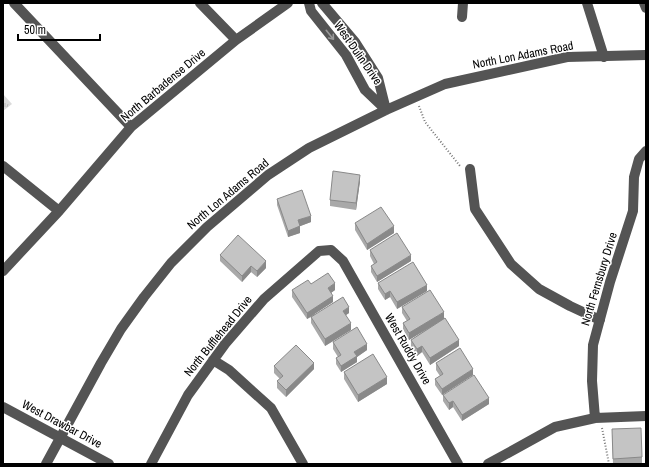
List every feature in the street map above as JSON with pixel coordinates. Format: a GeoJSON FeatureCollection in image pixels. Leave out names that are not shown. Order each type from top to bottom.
{"type":"FeatureCollection","features":[{"type":"Feature","properties":{"kind":"street"},"geometry":{"type":"LineString","coordinates":[[14,3],[131,127]]}},
{"type":"Feature","properties":{"kind":"street"},"geometry":{"type":"LineString","coordinates":[[200,3],[236,40]]}},
{"type":"Feature","properties":{"kind":"street","name":"North Barbadense Drive"},"geometry":{"type":"LineString","coordinates":[[3,271],[59,211],[131,127],[236,40],[288,3]]}},
{"type":"Feature","properties":{"kind":"street","name":"West Dulin Drive"},"geometry":{"type":"LineString","coordinates":[[308,3],[311,11],[346,55],[365,90],[386,110]]}},
{"type":"Feature","properties":{"kind":"street","name":"West Dulin Drive"},"geometry":{"type":"LineString","coordinates":[[322,3],[355,42],[378,78],[386,110]]}},
{"type":"Feature","properties":{"kind":"street"},"geometry":{"type":"LineString","coordinates":[[462,17],[463,3]]}},
{"type":"Feature","properties":{"kind":"street"},"geometry":{"type":"LineString","coordinates":[[587,3],[604,56]]}},
{"type":"Feature","properties":{"kind":"street"},"geometry":{"type":"LineString","coordinates":[[644,3],[646,8]]}},
{"type":"Feature","properties":{"kind":"street","name":"North Lon Adams Road"},"geometry":{"type":"LineString","coordinates":[[46,464],[121,329],[171,263],[207,227],[268,175],[309,148],[386,110],[445,84],[567,57],[646,55]]}},
{"type":"Feature","properties":{"kind":"street","name":"North Fernsbury Drive"},"geometry":{"type":"LineString","coordinates":[[598,418],[592,381],[593,345],[610,282],[633,211],[634,177],[639,158],[646,151]]}},
{"type":"Feature","properties":{"kind":"street"},"geometry":{"type":"LineString","coordinates":[[3,166],[59,211]]}},
{"type":"Feature","properties":{"kind":"street"},"geometry":{"type":"LineString","coordinates":[[470,169],[475,209],[511,264],[539,289],[600,320]]}},
{"type":"Feature","properties":{"kind":"street","name":"North Bufflehead Drive"},"geometry":{"type":"LineString","coordinates":[[151,464],[188,395],[213,360],[264,299],[319,251],[331,250]]}},
{"type":"Feature","properties":{"kind":"street","name":"West Ruddy Drive"},"geometry":{"type":"LineString","coordinates":[[331,250],[343,261],[458,464]]}},
{"type":"Feature","properties":{"kind":"street"},"geometry":{"type":"LineString","coordinates":[[213,360],[229,370],[271,408],[303,464]]}},
{"type":"Feature","properties":{"kind":"street","name":"West Drawbar Drive"},"geometry":{"type":"LineString","coordinates":[[3,407],[110,464]]}},
{"type":"Feature","properties":{"kind":"street"},"geometry":{"type":"LineString","coordinates":[[488,464],[555,427],[598,418],[646,416]]}},
{"type":"Feature","properties":{"kind":"path"},"geometry":{"type":"LineString","coordinates":[[416,97],[425,122],[458,165],[470,169]]}},
{"type":"Feature","properties":{"kind":"path"},"geometry":{"type":"LineString","coordinates":[[598,418],[609,464]]}},
{"type":"Feature","properties":{"kind":"green space"},"geometry":{"type":"Polygon","coordinates":[[[3,94],[12,104],[3,111],[3,94]]]}},
{"type":"Feature","properties":{"kind":"building"},"geometry":{"type":"Polygon","coordinates":[[[333,171],[360,175],[356,203],[330,200],[333,171]]]}},
{"type":"Feature","properties":{"kind":"building"},"geometry":{"type":"Polygon","coordinates":[[[302,190],[311,216],[298,220],[300,226],[288,231],[277,199],[302,190]]]}},
{"type":"Feature","properties":{"kind":"building"},"geometry":{"type":"Polygon","coordinates":[[[381,207],[394,226],[367,244],[355,223],[381,207]]]}},
{"type":"Feature","properties":{"kind":"building"},"geometry":{"type":"Polygon","coordinates":[[[397,233],[411,255],[377,276],[371,266],[377,262],[370,250],[397,233]]]}},
{"type":"Feature","properties":{"kind":"building"},"geometry":{"type":"Polygon","coordinates":[[[238,235],[266,261],[257,271],[251,266],[242,276],[220,255],[238,235]]]}},
{"type":"Feature","properties":{"kind":"building"},"geometry":{"type":"Polygon","coordinates":[[[413,262],[427,285],[397,302],[390,291],[385,294],[378,283],[413,262]]]}},
{"type":"Feature","properties":{"kind":"building"},"geometry":{"type":"Polygon","coordinates":[[[328,273],[335,283],[328,288],[333,296],[307,313],[292,290],[308,280],[311,284],[328,273]]]}},
{"type":"Feature","properties":{"kind":"building"},"geometry":{"type":"Polygon","coordinates":[[[430,290],[444,312],[409,333],[403,323],[410,319],[402,307],[430,290]]]}},
{"type":"Feature","properties":{"kind":"building"},"geometry":{"type":"Polygon","coordinates":[[[343,297],[349,307],[343,311],[351,323],[325,339],[311,317],[343,297]]]}},
{"type":"Feature","properties":{"kind":"building"},"geometry":{"type":"Polygon","coordinates":[[[445,318],[459,340],[430,358],[422,346],[417,349],[411,340],[445,318]]]}},
{"type":"Feature","properties":{"kind":"building"},"geometry":{"type":"Polygon","coordinates":[[[357,327],[367,344],[354,352],[357,356],[341,366],[336,358],[341,355],[333,342],[357,327]]]}},
{"type":"Feature","properties":{"kind":"building"},"geometry":{"type":"Polygon","coordinates":[[[296,345],[314,363],[286,390],[277,381],[283,376],[274,366],[296,345]]]}},
{"type":"Feature","properties":{"kind":"building"},"geometry":{"type":"Polygon","coordinates":[[[460,348],[473,369],[442,389],[435,379],[443,374],[436,363],[460,348]]]}},
{"type":"Feature","properties":{"kind":"building"},"geometry":{"type":"Polygon","coordinates":[[[373,354],[387,377],[358,395],[344,372],[373,354]]]}},
{"type":"Feature","properties":{"kind":"building"},"geometry":{"type":"Polygon","coordinates":[[[474,375],[489,398],[462,415],[453,401],[449,403],[443,395],[474,375]]]}},
{"type":"Feature","properties":{"kind":"building"},"geometry":{"type":"Polygon","coordinates":[[[641,428],[642,457],[613,459],[612,429],[641,428]]]}}]}
